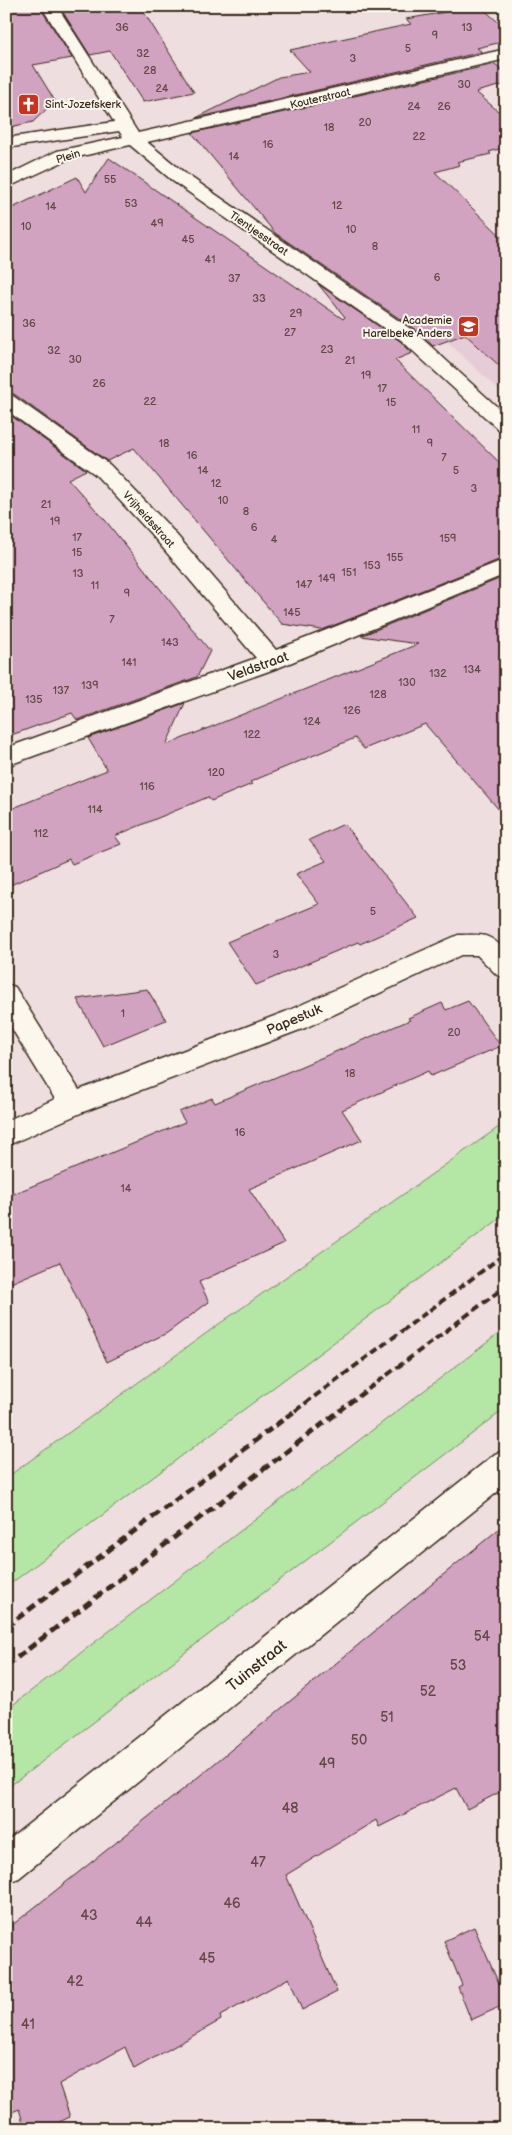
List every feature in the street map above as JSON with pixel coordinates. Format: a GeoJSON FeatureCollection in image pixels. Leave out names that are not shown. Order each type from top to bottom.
{"type":"FeatureCollection","features":[{"type":"Feature","properties":{"kind":"street","name":"Tientjesstraat"},"geometry":{"type":"LineString","coordinates":[[49,6],[129,133],[180,178],[408,336],[506,426]]}},
{"type":"Feature","properties":{"kind":"street","name":"Kouterstraat"},"geometry":{"type":"LineString","coordinates":[[129,133],[506,54]]}},
{"type":"Feature","properties":{"kind":"street","name":"Plein"},"geometry":{"type":"LineString","coordinates":[[6,143],[129,133]]}},
{"type":"Feature","properties":{"kind":"street","name":"Plein"},"geometry":{"type":"LineString","coordinates":[[6,183],[63,155],[129,133]]}},
{"type":"Feature","properties":{"kind":"street","name":"Vrijheidsstraat"},"geometry":{"type":"LineString","coordinates":[[6,400],[103,470],[159,529],[272,661]]}},
{"type":"Feature","properties":{"kind":"street","name":"Veldstraat"},"geometry":{"type":"LineString","coordinates":[[6,757],[272,661],[506,566]]}},
{"type":"Feature","properties":{"kind":"street","name":"Papestuk"},"geometry":{"type":"LineString","coordinates":[[6,1134],[73,1104],[295,1020],[458,944],[483,945],[506,968]]}},
{"type":"Feature","properties":{"kind":"street"},"geometry":{"type":"LineString","coordinates":[[6,995],[73,1104]]}},
{"type":"Feature","properties":{"kind":"street","name":"Tuinstraat"},"geometry":{"type":"LineString","coordinates":[[6,1865],[506,1465]]}},
{"type":"Feature","properties":{"kind":"shaded area","name":"Academie Harelbeke Anders"},"geometry":{"type":"Polygon","coordinates":[[[506,266],[506,397],[403,300],[506,266]]]}},
{"type":"Feature","properties":{"kind":"green space"},"geometry":{"type":"Polygon","coordinates":[[[506,1122],[506,1214],[6,1587],[6,1478],[219,1324],[506,1122]]]}},
{"type":"Feature","properties":{"kind":"green space"},"geometry":{"type":"Polygon","coordinates":[[[506,1328],[506,1408],[6,1789],[6,1710],[506,1328]]]}},
{"type":"Feature","properties":{"kind":"building"},"geometry":{"type":"Polygon","coordinates":[[[6,6],[39,6],[72,58],[33,65],[55,101],[33,122],[6,128],[6,6]]]}},
{"type":"Feature","properties":{"kind":"building"},"geometry":{"type":"Polygon","coordinates":[[[59,6],[140,6],[194,92],[143,102],[110,51],[90,55],[59,6]]]}},
{"type":"Feature","properties":{"kind":"building"},"geometry":{"type":"Polygon","coordinates":[[[480,6],[506,29],[506,41],[477,48],[482,52],[196,118],[279,77],[310,72],[290,50],[411,24],[406,19],[480,6]]]}},
{"type":"Feature","properties":{"kind":"building"},"geometry":{"type":"Polygon","coordinates":[[[495,64],[506,73],[506,84],[476,92],[506,118],[506,147],[489,152],[491,154],[457,162],[460,165],[435,172],[506,241],[506,372],[465,334],[433,346],[416,330],[275,233],[192,133],[495,64]]]}},
{"type":"Feature","properties":{"kind":"building"},"geometry":{"type":"Polygon","coordinates":[[[109,158],[343,319],[345,317],[318,284],[400,341],[412,353],[395,360],[506,469],[506,557],[322,630],[282,624],[134,448],[107,461],[14,394],[6,392],[6,211],[77,177],[86,192],[109,158]]]}},
{"type":"Feature","properties":{"kind":"building"},"geometry":{"type":"Polygon","coordinates":[[[6,412],[86,470],[68,479],[105,520],[210,651],[197,677],[77,720],[72,713],[6,737],[6,412]]]}},
{"type":"Feature","properties":{"kind":"building"},"geometry":{"type":"Polygon","coordinates":[[[506,576],[506,818],[425,724],[364,749],[355,738],[250,782],[252,784],[211,801],[208,797],[115,836],[121,844],[72,864],[69,859],[6,887],[6,811],[107,770],[88,738],[185,703],[166,745],[418,644],[361,636],[506,576]]]}},
{"type":"Feature","properties":{"kind":"building"},"geometry":{"type":"Polygon","coordinates":[[[344,824],[418,918],[360,944],[358,942],[256,985],[227,942],[319,904],[296,874],[326,861],[309,840],[344,824]]]}},
{"type":"Feature","properties":{"kind":"building"},"geometry":{"type":"Polygon","coordinates":[[[147,989],[166,1020],[103,1046],[77,999],[147,989]]]}},
{"type":"Feature","properties":{"kind":"building"},"geometry":{"type":"Polygon","coordinates":[[[468,1001],[501,1046],[431,1076],[428,1071],[342,1110],[362,1140],[249,1189],[284,1243],[199,1282],[209,1302],[167,1333],[107,1362],[60,1262],[6,1285],[6,1197],[185,1122],[179,1112],[212,1098],[215,1103],[410,1020],[408,1018],[442,1003],[446,1010],[468,1001]]]}},
{"type":"Feature","properties":{"kind":"building"},"geometry":{"type":"Polygon","coordinates":[[[506,1523],[506,1789],[467,1809],[456,1788],[379,1827],[376,1820],[286,1875],[337,1992],[302,2010],[289,1978],[220,2016],[221,2020],[134,2069],[125,2047],[59,2084],[70,2117],[44,2129],[25,2129],[19,2109],[6,2115],[6,1930],[186,1787],[506,1523]]]}},
{"type":"Feature","properties":{"kind":"building"},"geometry":{"type":"Polygon","coordinates":[[[474,1927],[506,2000],[506,2004],[471,2020],[458,1987],[462,1985],[444,1941],[474,1927]]]}},
{"type":"Feature","properties":{"kind":"railway"},"geometry":{"type":"LineString","coordinates":[[295,1411],[506,1253]]}},
{"type":"Feature","properties":{"kind":"railway"},"geometry":{"type":"LineString","coordinates":[[339,1411],[506,1286]]}},
{"type":"Feature","properties":{"kind":"railway"},"geometry":{"type":"LineString","coordinates":[[6,1627],[296,1410]]}},
{"type":"Feature","properties":{"kind":"railway"},"geometry":{"type":"LineString","coordinates":[[6,1666],[341,1410]]}},
{"type":"Feature","properties":{"kind":"place","name":"Sint-Jozefskerk"},"geometry":{"type":"Point","coordinates":[29,104]}},
{"type":"Feature","properties":{"kind":"place","name":"Academie Harelbeke Anders"},"geometry":{"type":"Point","coordinates":[468,326]}}]}
